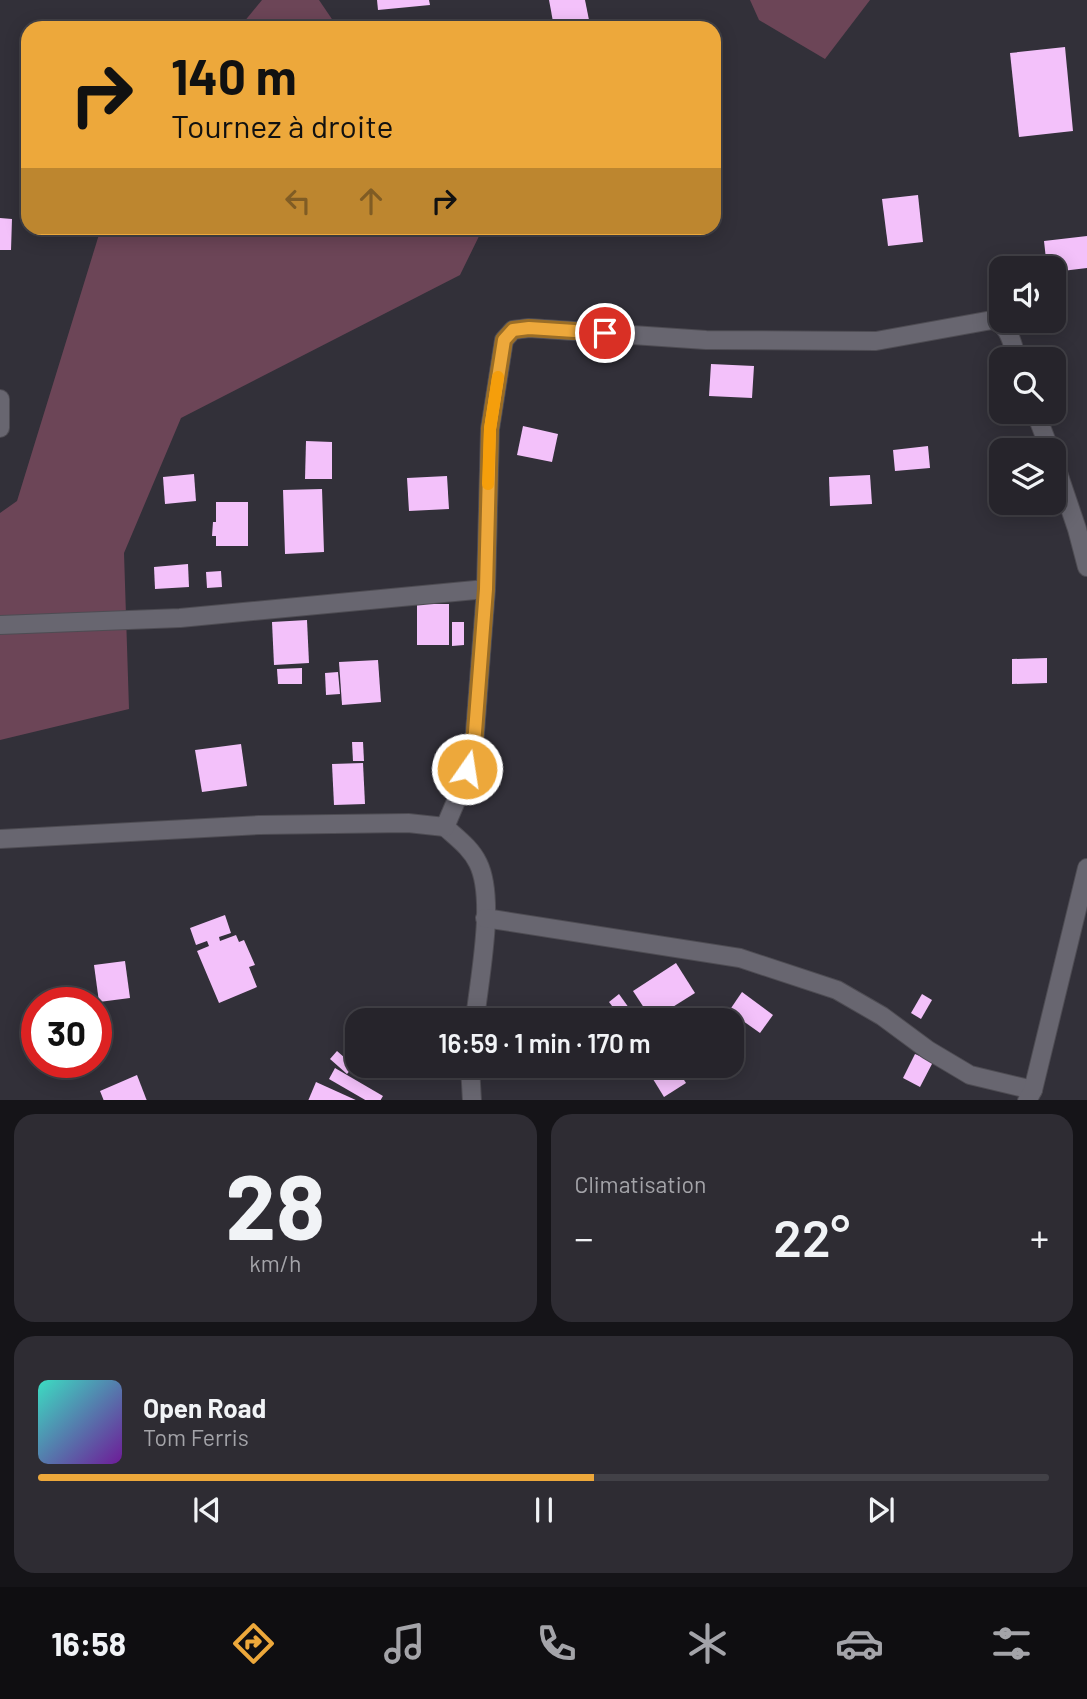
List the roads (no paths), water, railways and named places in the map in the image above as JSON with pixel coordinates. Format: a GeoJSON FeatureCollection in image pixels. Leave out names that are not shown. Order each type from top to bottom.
{"type":"FeatureCollection","features":[{"type":"Feature","properties":{"kind":"street"},"geometry":{"type":"LineString","coordinates":[[445,827],[459,794],[474,745],[486,589],[490,429],[504,340],[513,330],[529,328],[706,340],[876,341],[992,320],[1003,325],[1008,331],[1013,347]]}},
{"type":"Feature","properties":{"kind":"street"},"geometry":{"type":"LineString","coordinates":[[0,399],[0,428]]}},
{"type":"Feature","properties":{"kind":"street"},"geometry":{"type":"LineString","coordinates":[[1066,496],[1087,567]]}},
{"type":"Feature","properties":{"kind":"street"},"geometry":{"type":"LineString","coordinates":[[0,625],[180,618],[486,589]]}},
{"type":"Feature","properties":{"kind":"street"},"geometry":{"type":"LineString","coordinates":[[0,839],[259,825],[408,823],[445,827],[464,843],[478,862],[485,885],[485,918],[476,1008]]}},
{"type":"Feature","properties":{"kind":"street"},"geometry":{"type":"LineString","coordinates":[[485,918],[740,958],[837,990],[882,1016],[928,1050],[970,1075],[1030,1095],[1087,868]]}},
{"type":"Feature","properties":{"kind":"street"},"geometry":{"type":"LineString","coordinates":[[471,1078],[472,1100]]}}]}
